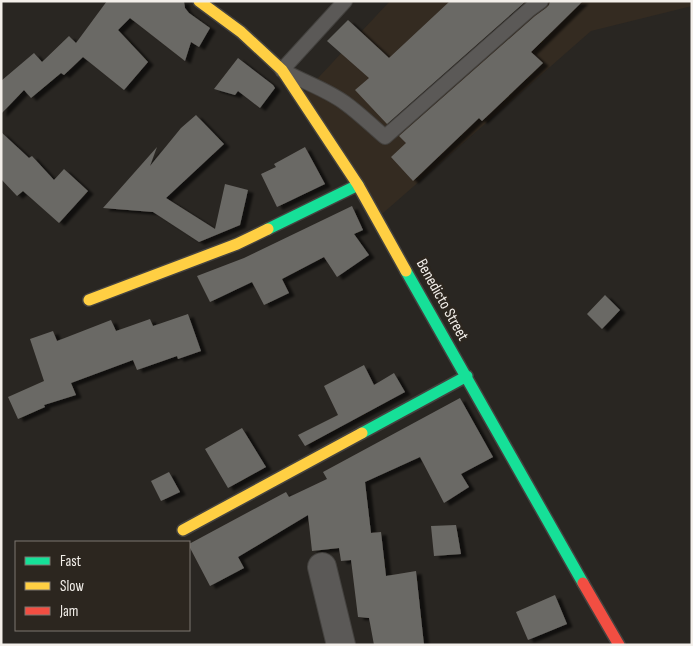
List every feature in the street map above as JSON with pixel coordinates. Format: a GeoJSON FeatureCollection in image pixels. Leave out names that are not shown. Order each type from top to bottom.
{"type":"FeatureCollection","features":[{"type":"Feature","properties":{"kind":"street","name":"Benedicto Street"},"geometry":{"type":"LineString","coordinates":[[199,1],[241,32],[282,70],[358,185],[552,530],[619,645]]}},
{"type":"Feature","properties":{"kind":"street"},"geometry":{"type":"LineString","coordinates":[[89,300],[237,244],[358,185]]}},
{"type":"Feature","properties":{"kind":"street"},"geometry":{"type":"LineString","coordinates":[[183,530],[466,376]]}},
{"type":"Feature","properties":{"kind":"street"},"geometry":{"type":"LineString","coordinates":[[322,567],[341,645]]}},
{"type":"Feature","properties":{"kind":"lane"},"geometry":{"type":"LineString","coordinates":[[346,1],[282,70],[345,103],[385,137],[541,1]]}},
{"type":"Feature","properties":{"kind":"shaded area"},"geometry":{"type":"Polygon","coordinates":[[[390,1],[692,1],[692,6],[591,31],[382,214],[304,93],[390,1]]]}},
{"type":"Feature","properties":{"kind":"building"},"geometry":{"type":"Polygon","coordinates":[[[107,1],[184,1],[185,8],[189,13],[210,28],[199,47],[191,42],[185,61],[130,18],[118,30],[148,62],[124,90],[83,57],[64,75],[61,73],[31,98],[24,90],[1,114],[1,81],[34,53],[42,62],[69,36],[76,43],[107,1]]]}},
{"type":"Feature","properties":{"kind":"building"},"geometry":{"type":"Polygon","coordinates":[[[450,1],[526,1],[387,124],[355,90],[369,78],[327,41],[348,20],[389,58],[450,1]]]}},
{"type":"Feature","properties":{"kind":"building"},"geometry":{"type":"Polygon","coordinates":[[[550,1],[583,1],[531,52],[543,63],[482,121],[479,118],[413,181],[391,157],[406,143],[399,136],[546,8],[550,1]]]}},
{"type":"Feature","properties":{"kind":"building"},"geometry":{"type":"Polygon","coordinates":[[[238,58],[275,88],[260,108],[238,91],[235,95],[214,89],[238,58]]]}},
{"type":"Feature","properties":{"kind":"building"},"geometry":{"type":"Polygon","coordinates":[[[196,115],[224,144],[166,198],[215,229],[225,184],[248,190],[240,225],[199,242],[153,212],[103,208],[157,147],[150,166],[181,128],[196,115]]]}},
{"type":"Feature","properties":{"kind":"building"},"geometry":{"type":"Polygon","coordinates":[[[1,132],[29,158],[32,156],[54,180],[64,169],[88,191],[59,223],[23,191],[17,196],[1,179],[1,132]]]}},
{"type":"Feature","properties":{"kind":"building"},"geometry":{"type":"Polygon","coordinates":[[[305,147],[325,184],[277,207],[261,174],[276,167],[274,164],[305,147]]]}},
{"type":"Feature","properties":{"kind":"building"},"geometry":{"type":"Polygon","coordinates":[[[352,206],[363,230],[354,234],[369,255],[337,277],[324,257],[282,279],[289,293],[264,305],[252,282],[210,302],[197,276],[244,258],[352,206]]]}},
{"type":"Feature","properties":{"kind":"building"},"geometry":{"type":"Polygon","coordinates":[[[605,295],[620,310],[602,329],[587,314],[605,295]]]}},
{"type":"Feature","properties":{"kind":"building"},"geometry":{"type":"Polygon","coordinates":[[[188,314],[201,351],[178,359],[177,356],[137,370],[133,360],[71,383],[76,395],[44,405],[45,407],[18,419],[8,397],[44,381],[30,339],[53,331],[57,341],[111,320],[116,331],[150,319],[153,326],[188,314]]]}},
{"type":"Feature","properties":{"kind":"building"},"geometry":{"type":"Polygon","coordinates":[[[364,365],[374,385],[394,373],[405,392],[305,446],[298,435],[338,415],[324,386],[364,365]]]}},
{"type":"Feature","properties":{"kind":"building"},"geometry":{"type":"Polygon","coordinates":[[[460,398],[493,457],[461,474],[469,487],[444,503],[420,457],[365,482],[371,533],[381,532],[386,576],[416,571],[424,645],[374,645],[369,618],[358,617],[351,560],[341,561],[339,548],[312,551],[308,515],[238,557],[244,568],[210,586],[190,548],[190,543],[286,492],[289,497],[327,479],[323,472],[460,398]]]}},
{"type":"Feature","properties":{"kind":"building"},"geometry":{"type":"Polygon","coordinates":[[[242,428],[266,467],[228,488],[205,449],[242,428]]]}},
{"type":"Feature","properties":{"kind":"building"},"geometry":{"type":"Polygon","coordinates":[[[169,472],[180,492],[161,501],[151,481],[169,472]]]}},
{"type":"Feature","properties":{"kind":"building"},"geometry":{"type":"Polygon","coordinates":[[[456,525],[461,554],[434,556],[431,526],[456,525]]]}},
{"type":"Feature","properties":{"kind":"building"},"geometry":{"type":"Polygon","coordinates":[[[555,595],[567,624],[528,640],[516,612],[555,595]]]}},
{"type":"Feature","properties":{"kind":"traffic: fast"},"geometry":{"type":"LineString","coordinates":[[268,229],[358,185]]}},
{"type":"Feature","properties":{"kind":"traffic: fast"},"geometry":{"type":"LineString","coordinates":[[406,271],[583,583]]}},
{"type":"Feature","properties":{"kind":"traffic: fast"},"geometry":{"type":"LineString","coordinates":[[362,433],[467,376]]}},
{"type":"Feature","properties":{"kind":"traffic: slow"},"geometry":{"type":"LineString","coordinates":[[199,1],[241,32],[282,70],[358,185],[406,271]]}},
{"type":"Feature","properties":{"kind":"traffic: slow"},"geometry":{"type":"LineString","coordinates":[[89,300],[237,244],[268,229]]}},
{"type":"Feature","properties":{"kind":"traffic: slow"},"geometry":{"type":"LineString","coordinates":[[183,530],[362,433]]}},
{"type":"Feature","properties":{"kind":"traffic: jam"},"geometry":{"type":"LineString","coordinates":[[583,583],[619,645]]}}]}
